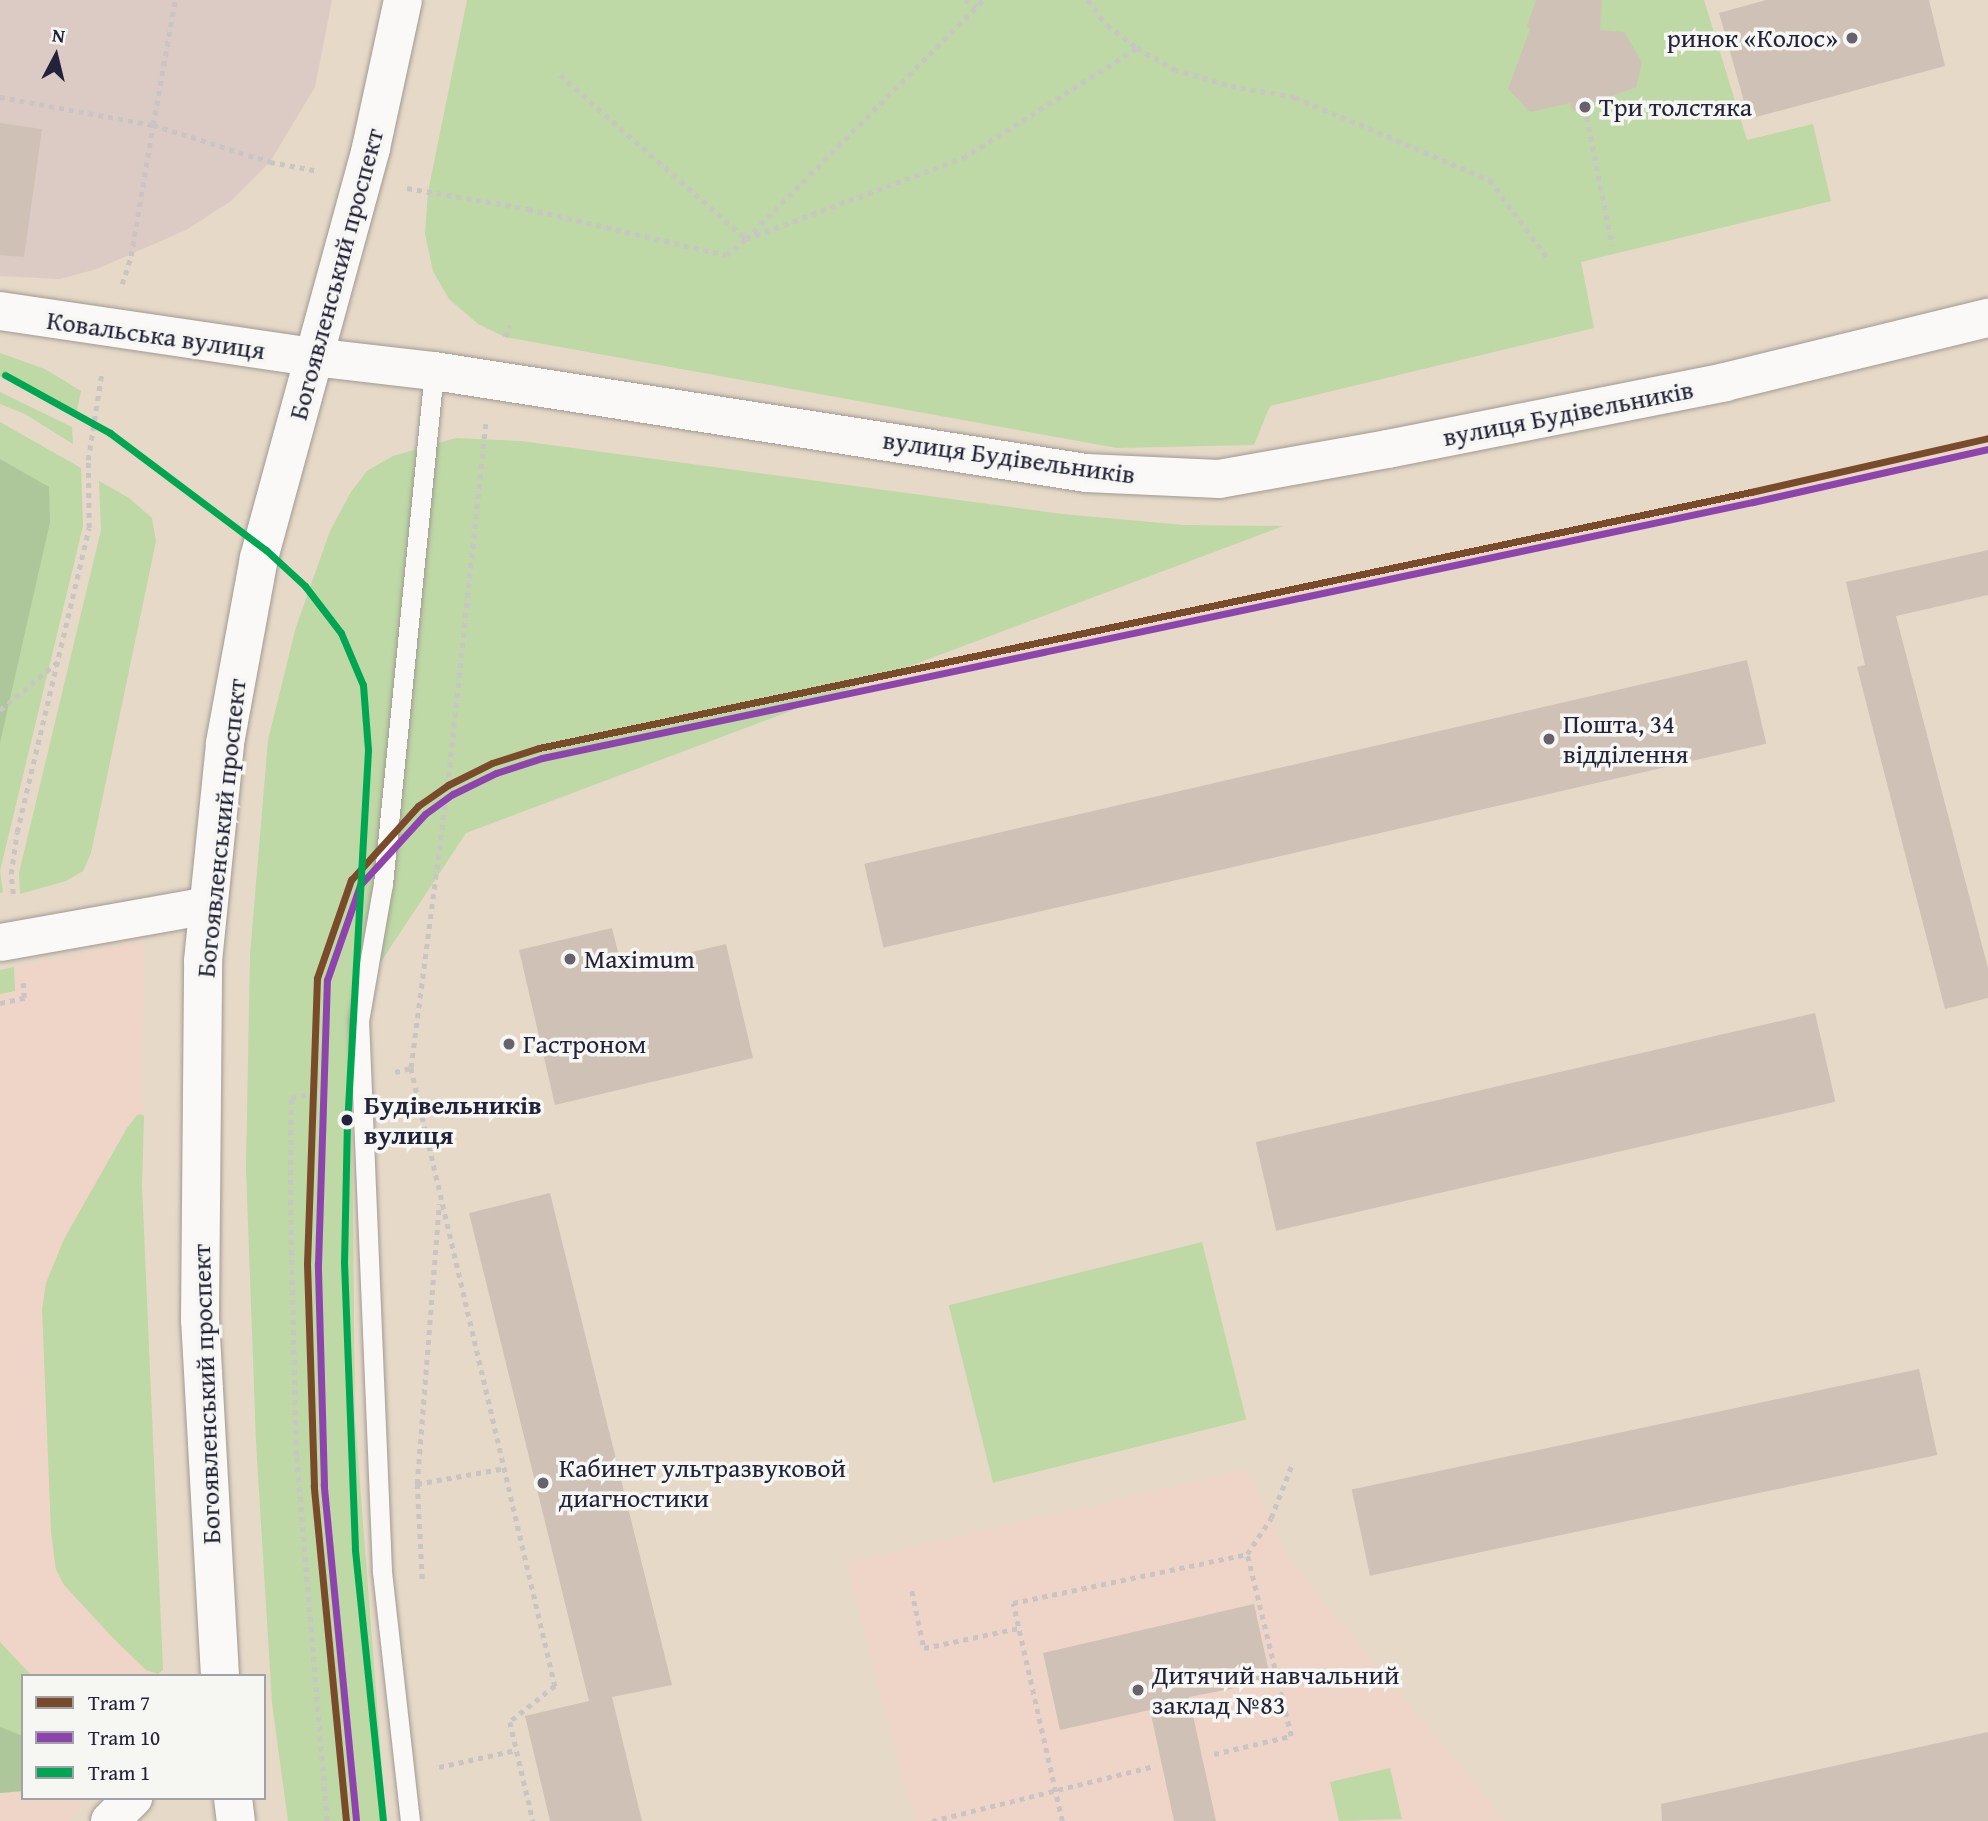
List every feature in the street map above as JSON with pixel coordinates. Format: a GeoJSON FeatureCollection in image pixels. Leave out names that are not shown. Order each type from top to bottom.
{"type":"FeatureCollection","features":[{"type":"Feature","properties":{"kind":"street","name":"Богоявленський проспект"},"geometry":{"type":"LineString","coordinates":[[220,1674],[200,1320],[202,1038],[207,905],[225,743],[252,589],[371,148],[403,0]]}},
{"type":"Feature","properties":{"kind":"street","name":"Ковальська вулиця"},"geometry":{"type":"LineString","coordinates":[[0,311],[108,329],[313,357]]}},
{"type":"Feature","properties":{"kind":"street","name":"вулиця Будівельників"},"geometry":{"type":"LineString","coordinates":[[313,357],[434,371],[1086,473],[1219,479],[1388,449],[1725,382],[1988,318]]}},
{"type":"Feature","properties":{"kind":"street"},"geometry":{"type":"LineString","coordinates":[[0,942],[207,905]]}},
{"type":"Feature","properties":{"kind":"street"},"geometry":{"type":"LineString","coordinates":[[110,1821],[131,1800]]}},
{"type":"Feature","properties":{"kind":"street"},"geometry":{"type":"LineString","coordinates":[[233,1800],[236,1821]]}},
{"type":"Feature","properties":{"kind":"lane"},"geometry":{"type":"LineString","coordinates":[[410,1821],[382,1571],[359,1021],[383,884],[434,371]]}},
{"type":"Feature","properties":{"kind":"path"},"geometry":{"type":"LineString","coordinates":[[18,832],[89,528],[88,460],[108,329],[131,256],[175,0]]}},
{"type":"Feature","properties":{"kind":"path"},"geometry":{"type":"LineString","coordinates":[[965,0],[978,6]]}},
{"type":"Feature","properties":{"kind":"path"},"geometry":{"type":"LineString","coordinates":[[428,192],[528,209],[726,255],[746,239],[983,0]]}},
{"type":"Feature","properties":{"kind":"path"},"geometry":{"type":"LineString","coordinates":[[1088,0],[1107,25],[1137,48],[1174,69],[1231,86],[1295,97],[1490,180],[1547,257]]}},
{"type":"Feature","properties":{"kind":"path"},"geometry":{"type":"LineString","coordinates":[[746,239],[963,158],[1137,48]]}},
{"type":"Feature","properties":{"kind":"path"},"geometry":{"type":"LineString","coordinates":[[559,75],[746,239]]}},
{"type":"Feature","properties":{"kind":"path"},"geometry":{"type":"LineString","coordinates":[[0,97],[153,125],[270,162]]}},
{"type":"Feature","properties":{"kind":"path"},"geometry":{"type":"LineString","coordinates":[[1585,107],[1612,245]]}},
{"type":"Feature","properties":{"kind":"path"},"geometry":{"type":"LineString","coordinates":[[510,325],[487,416],[448,785],[411,1068],[439,1199],[506,1468],[555,1686],[510,1722],[533,1821]]}},
{"type":"Feature","properties":{"kind":"path"},"geometry":{"type":"LineString","coordinates":[[0,710],[58,661]]}},
{"type":"Feature","properties":{"kind":"path"},"geometry":{"type":"LineString","coordinates":[[327,1821],[302,1546],[292,1379],[291,1098],[411,1068]]}},
{"type":"Feature","properties":{"kind":"path"},"geometry":{"type":"LineString","coordinates":[[422,1586],[417,1483],[439,1199]]}},
{"type":"Feature","properties":{"kind":"path"},"geometry":{"type":"LineString","coordinates":[[1062,1821],[1013,1603],[1247,1554],[1271,1518],[1292,1464]]}},
{"type":"Feature","properties":{"kind":"path"},"geometry":{"type":"LineString","coordinates":[[417,1483],[506,1468]]}},
{"type":"Feature","properties":{"kind":"path"},"geometry":{"type":"LineString","coordinates":[[1214,1754],[1291,1736],[1247,1554]]}},
{"type":"Feature","properties":{"kind":"path"},"geometry":{"type":"LineString","coordinates":[[912,1591],[924,1648],[1019,1628]]}},
{"type":"Feature","properties":{"kind":"path"},"geometry":{"type":"LineString","coordinates":[[433,1755],[434,1768],[516,1750]]}},
{"type":"Feature","properties":{"kind":"path"},"geometry":{"type":"LineString","coordinates":[[932,1821],[1155,1766]]}},
{"type":"Feature","properties":{"kind":"shaded area"},"geometry":{"type":"Polygon","coordinates":[[[0,0],[332,0],[315,87],[270,162],[231,201],[186,230],[97,269],[60,279],[0,276],[0,0]]]}},
{"type":"Feature","properties":{"kind":"shaded area"},"geometry":{"type":"Polygon","coordinates":[[[144,941],[142,1185],[162,1674],[21,1674],[21,1800],[89,1800],[67,1821],[0,1821],[0,970],[144,941]]]}},
{"type":"Feature","properties":{"kind":"shaded area","name":"Дитячий навчальний заклад №83"},"geometry":{"type":"Polygon","coordinates":[[[1247,1470],[1293,1565],[1501,1815],[1503,1821],[914,1821],[846,1562],[1247,1470]]]}},
{"type":"Feature","properties":{"kind":"green space"},"geometry":{"type":"Polygon","coordinates":[[[467,0],[1704,0],[1747,140],[1813,124],[1831,201],[1581,262],[1594,328],[1270,406],[1254,445],[1117,448],[505,337],[478,324],[449,299],[433,271],[425,234],[428,192],[467,0]]]}},
{"type":"Feature","properties":{"kind":"green space"},"geometry":{"type":"Polygon","coordinates":[[[0,353],[45,369],[81,391],[76,415],[0,376],[0,353]]]}},
{"type":"Feature","properties":{"kind":"green space"},"geometry":{"type":"Polygon","coordinates":[[[0,392],[72,427],[73,444],[25,414],[0,404],[0,392]]]}},
{"type":"Feature","properties":{"kind":"green space"},"geometry":{"type":"Polygon","coordinates":[[[0,422],[81,468],[83,526],[0,871],[0,422]]]}},
{"type":"Feature","properties":{"kind":"green space"},"geometry":{"type":"Polygon","coordinates":[[[456,438],[521,441],[1062,514],[1184,525],[1283,526],[466,833],[351,1007],[355,1419],[386,1821],[288,1821],[272,1703],[256,1442],[246,1168],[250,955],[268,740],[296,627],[330,531],[351,492],[367,471],[393,456],[456,438]]]}},
{"type":"Feature","properties":{"kind":"green space"},"geometry":{"type":"Polygon","coordinates":[[[0,459],[49,487],[50,522],[0,743],[0,459]]]}},
{"type":"Feature","properties":{"kind":"green space"},"geometry":{"type":"Polygon","coordinates":[[[99,481],[129,498],[152,518],[156,541],[91,853],[83,871],[66,881],[20,894],[19,873],[101,530],[99,481]]]}},
{"type":"Feature","properties":{"kind":"green space"},"geometry":{"type":"Polygon","coordinates":[[[0,871],[3,893],[0,893],[0,871]]]}},
{"type":"Feature","properties":{"kind":"green space"},"geometry":{"type":"Polygon","coordinates":[[[14,967],[15,991],[0,994],[0,970],[14,967]]]}},
{"type":"Feature","properties":{"kind":"green space"},"geometry":{"type":"Polygon","coordinates":[[[137,1115],[144,1116],[142,1185],[163,1670],[158,1674],[146,1670],[114,1639],[64,1585],[56,1570],[51,1532],[42,1309],[46,1283],[64,1239],[127,1128],[137,1115]]]}},
{"type":"Feature","properties":{"kind":"green space"},"geometry":{"type":"Polygon","coordinates":[[[1202,1242],[1246,1420],[993,1483],[949,1305],[1202,1242]]]}},
{"type":"Feature","properties":{"kind":"green space"},"geometry":{"type":"Polygon","coordinates":[[[0,1642],[30,1674],[21,1674],[21,1791],[0,1793],[0,1642]]]}},
{"type":"Feature","properties":{"kind":"green space"},"geometry":{"type":"Polygon","coordinates":[[[0,1727],[21,1735],[21,1791],[0,1793],[0,1727]]]}},
{"type":"Feature","properties":{"kind":"green space"},"geometry":{"type":"Polygon","coordinates":[[[1390,1768],[1402,1819],[1339,1821],[1330,1782],[1390,1768]]]}},
{"type":"Feature","properties":{"kind":"building"},"geometry":{"type":"Polygon","coordinates":[[[1536,0],[1602,0],[1600,30],[1624,32],[1642,62],[1636,87],[1572,111],[1570,103],[1530,112],[1508,89],[1530,29],[1527,26],[1536,0]]]}},
{"type":"Feature","properties":{"kind":"building","name":"ринок «Колос»"},"geometry":{"type":"Polygon","coordinates":[[[1766,0],[1929,0],[1945,66],[1749,119],[1719,13],[1766,0]]]}},
{"type":"Feature","properties":{"kind":"building"},"geometry":{"type":"Polygon","coordinates":[[[0,123],[42,129],[24,257],[0,255],[0,123]]]}},
{"type":"Feature","properties":{"kind":"building"},"geometry":{"type":"Polygon","coordinates":[[[1988,550],[1988,595],[1896,616],[1988,968],[1988,998],[1945,1009],[1857,667],[1865,665],[1846,582],[1988,550]]]}},
{"type":"Feature","properties":{"kind":"building"},"geometry":{"type":"Polygon","coordinates":[[[1747,660],[1766,744],[884,948],[864,864],[1747,660]]]}},
{"type":"Feature","properties":{"kind":"building"},"geometry":{"type":"Polygon","coordinates":[[[612,928],[622,968],[726,944],[753,1058],[555,1105],[519,950],[612,928]]]}},
{"type":"Feature","properties":{"kind":"building"},"geometry":{"type":"Polygon","coordinates":[[[1815,1013],[1835,1102],[1276,1231],[1256,1142],[1815,1013]]]}},
{"type":"Feature","properties":{"kind":"building"},"geometry":{"type":"Polygon","coordinates":[[[550,1193],[672,1685],[612,1697],[642,1821],[550,1821],[525,1716],[589,1701],[469,1213],[550,1193]]]}},
{"type":"Feature","properties":{"kind":"building"},"geometry":{"type":"Polygon","coordinates":[[[1919,1369],[1937,1455],[1370,1576],[1352,1490],[1919,1369]]]}},
{"type":"Feature","properties":{"kind":"building"},"geometry":{"type":"Polygon","coordinates":[[[1254,1604],[1271,1681],[1189,1697],[1216,1821],[1174,1821],[1150,1710],[1060,1730],[1043,1653],[1254,1604]]]}},
{"type":"Feature","properties":{"kind":"building"},"geometry":{"type":"Polygon","coordinates":[[[1988,1732],[1988,1821],[1662,1821],[1661,1804],[1988,1732]]]}},
{"type":"Feature","properties":{"kind":"tram line","name":"1"},"geometry":{"type":"LineString","coordinates":[[5,375],[110,433],[266,550],[305,586],[341,633],[363,685],[368,750],[347,1120],[344,1262],[355,1550],[383,1820]]}},
{"type":"Feature","properties":{"kind":"tram line","name":"7"},"geometry":{"type":"LineString","coordinates":[[346,1821],[314,1486],[307,1264],[317,978],[351,880],[418,806],[448,785],[492,763],[539,748],[1751,492],[1988,438]]}},
{"type":"Feature","properties":{"kind":"tram line","name":"10"},"geometry":{"type":"LineString","coordinates":[[356,1820],[324,1485],[318,1264],[327,980],[360,885],[425,814],[453,794],[496,773],[542,758],[1753,502],[1988,449]]}},
{"type":"Feature","properties":{"kind":"place","name":"ринок «Колос»"},"geometry":{"type":"Point","coordinates":[1852,38]}},
{"type":"Feature","properties":{"kind":"place","name":"Три толстяка"},"geometry":{"type":"Point","coordinates":[1585,107]}},
{"type":"Feature","properties":{"kind":"place","name":"Пошта, 34 відділення"},"geometry":{"type":"Point","coordinates":[1549,739]}},
{"type":"Feature","properties":{"kind":"place","name":"Maximum"},"geometry":{"type":"Point","coordinates":[570,959]}},
{"type":"Feature","properties":{"kind":"place","name":"Гастроном"},"geometry":{"type":"Point","coordinates":[509,1044]}},
{"type":"Feature","properties":{"kind":"place","name":"Будівельників вулиця"},"geometry":{"type":"Point","coordinates":[347,1120]}},
{"type":"Feature","properties":{"kind":"place","name":"Кабинет ультразвуковой диагностики"},"geometry":{"type":"Point","coordinates":[543,1483]}},
{"type":"Feature","properties":{"kind":"place","name":"Дитячий навчальний заклад №83"},"geometry":{"type":"Point","coordinates":[1138,1690]}}]}
